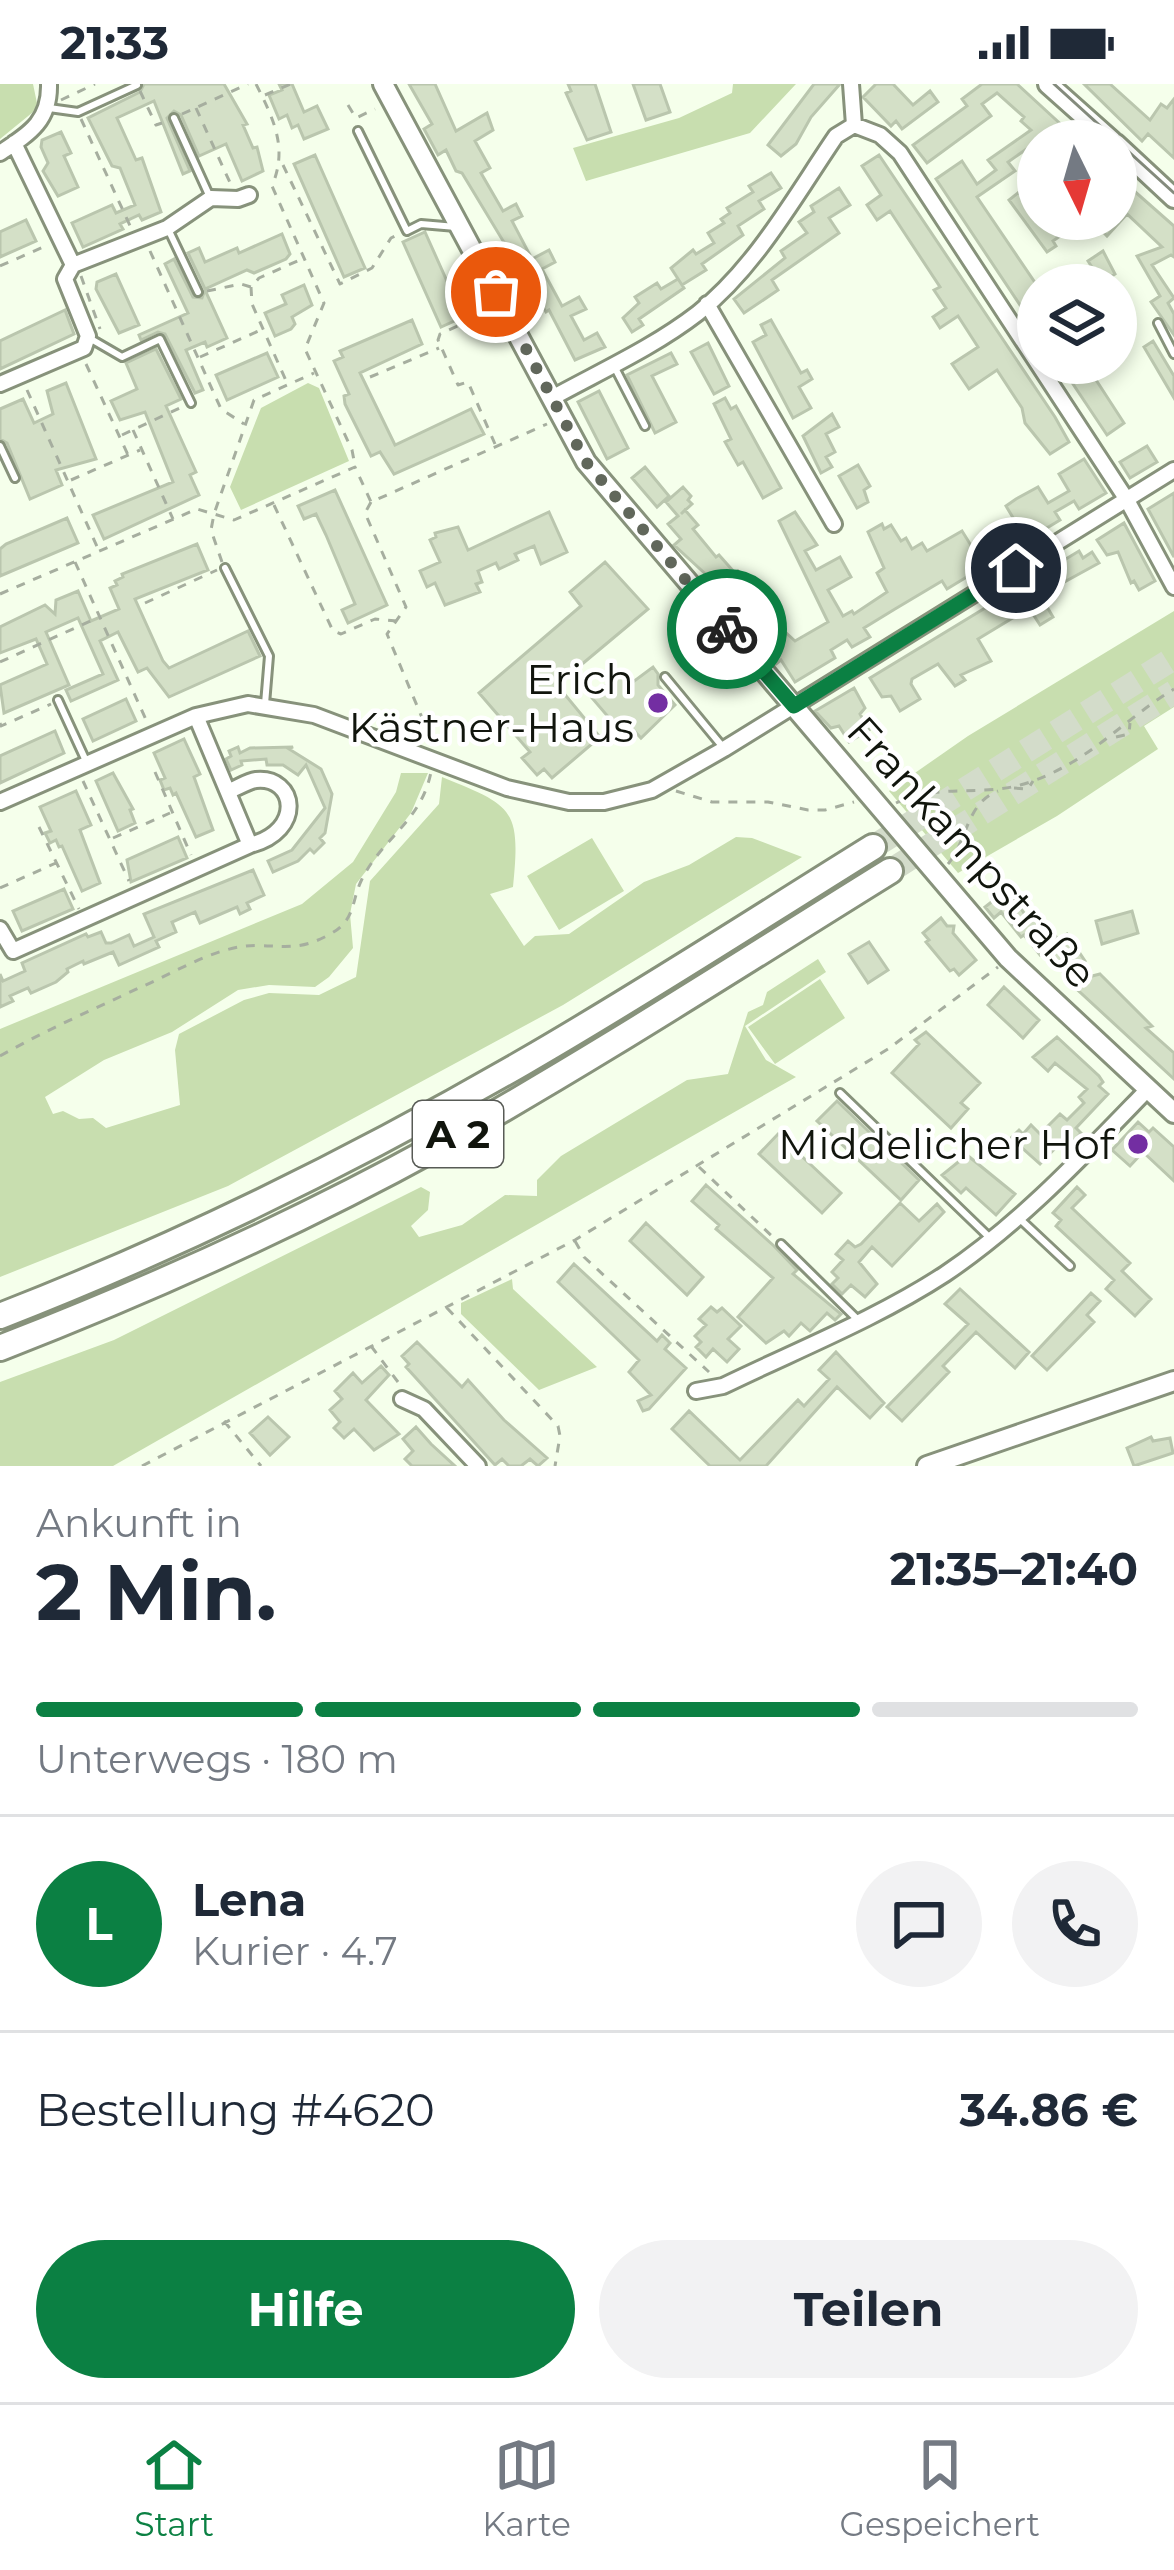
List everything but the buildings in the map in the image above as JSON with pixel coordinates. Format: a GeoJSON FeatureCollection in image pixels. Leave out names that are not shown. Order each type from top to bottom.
{"type":"FeatureCollection","features":[{"type":"Feature","properties":{"kind":"highway","name":"A 2"},"geometry":{"type":"LineString","coordinates":[[0,1316],[156,1250],[419,1120],[561,1040],[873,848]]}},
{"type":"Feature","properties":{"kind":"highway","name":"A 2"},"geometry":{"type":"LineString","coordinates":[[0,1348],[173,1276],[434,1148],[572,1069],[890,871]]}},
{"type":"Feature","properties":{"kind":"street"},"geometry":{"type":"LineString","coordinates":[[0,152],[50,108],[49,84]]}},
{"type":"Feature","properties":{"kind":"street"},"geometry":{"type":"LineString","coordinates":[[851,84],[854,124]]}},
{"type":"Feature","properties":{"kind":"street"},"geometry":{"type":"LineString","coordinates":[[1048,84],[1088,120]]}},
{"type":"Feature","properties":{"kind":"street","name":"Frankampstraße"},"geometry":{"type":"LineString","coordinates":[[388,93],[586,462],[1008,958],[1174,1114]]}},
{"type":"Feature","properties":{"kind":"street"},"geometry":{"type":"LineString","coordinates":[[552,398],[707,304],[763,244],[836,136],[854,124]]}},
{"type":"Feature","properties":{"kind":"street"},"geometry":{"type":"LineString","coordinates":[[854,124],[880,134],[900,153],[1126,500],[1174,587]]}},
{"type":"Feature","properties":{"kind":"street"},"geometry":{"type":"LineString","coordinates":[[14,143],[73,265]]}},
{"type":"Feature","properties":{"kind":"street"},"geometry":{"type":"LineString","coordinates":[[1137,164],[1174,198]]}},
{"type":"Feature","properties":{"kind":"street"},"geometry":{"type":"LineString","coordinates":[[0,384],[83,348],[88,336],[65,279],[73,265],[167,228],[211,198],[243,197]]}},
{"type":"Feature","properties":{"kind":"street"},"geometry":{"type":"LineString","coordinates":[[707,304],[834,524]]}},
{"type":"Feature","properties":{"kind":"street"},"geometry":{"type":"LineString","coordinates":[[0,802],[196,716],[265,704],[314,715],[539,799],[604,802],[663,784],[1174,470]]}},
{"type":"Feature","properties":{"kind":"street"},"geometry":{"type":"LineString","coordinates":[[196,716],[250,845]]}},
{"type":"Feature","properties":{"kind":"street"},"geometry":{"type":"LineString","coordinates":[[0,929],[6,954],[280,832],[289,818],[281,789],[271,782],[256,780],[229,791]]}},
{"type":"Feature","properties":{"kind":"street"},"geometry":{"type":"LineString","coordinates":[[696,1391],[723,1386],[943,1275],[1018,1217],[1148,1089]]}},
{"type":"Feature","properties":{"kind":"street"},"geometry":{"type":"LineString","coordinates":[[927,1466],[1174,1381]]}},
{"type":"Feature","properties":{"kind":"street"},"geometry":{"type":"LineString","coordinates":[[402,1400],[424,1408],[478,1466]]}},
{"type":"Feature","properties":{"kind":"lane"},"geometry":{"type":"LineString","coordinates":[[50,108],[78,112],[137,84]]}},
{"type":"Feature","properties":{"kind":"lane"},"geometry":{"type":"LineString","coordinates":[[174,118],[211,198]]}},
{"type":"Feature","properties":{"kind":"lane"},"geometry":{"type":"LineString","coordinates":[[358,131],[407,231],[422,224],[460,227]]}},
{"type":"Feature","properties":{"kind":"lane"},"geometry":{"type":"LineString","coordinates":[[167,228],[198,292]]}},
{"type":"Feature","properties":{"kind":"lane"},"geometry":{"type":"LineString","coordinates":[[1158,323],[1174,354]]}},
{"type":"Feature","properties":{"kind":"lane"},"geometry":{"type":"LineString","coordinates":[[88,336],[122,356],[160,339],[190,403]]}},
{"type":"Feature","properties":{"kind":"lane"},"geometry":{"type":"LineString","coordinates":[[613,365],[645,426]]}},
{"type":"Feature","properties":{"kind":"lane"},"geometry":{"type":"LineString","coordinates":[[0,446],[15,478]]}},
{"type":"Feature","properties":{"kind":"lane"},"geometry":{"type":"LineString","coordinates":[[225,567],[269,656],[265,704]]}},
{"type":"Feature","properties":{"kind":"lane"},"geometry":{"type":"LineString","coordinates":[[665,677],[724,748]]}},
{"type":"Feature","properties":{"kind":"lane"},"geometry":{"type":"LineString","coordinates":[[58,700],[83,767]]}},
{"type":"Feature","properties":{"kind":"lane"},"geometry":{"type":"LineString","coordinates":[[840,1093],[992,1240]]}},
{"type":"Feature","properties":{"kind":"lane"},"geometry":{"type":"LineString","coordinates":[[1018,1217],[1070,1265]]}},
{"type":"Feature","properties":{"kind":"lane"},"geometry":{"type":"LineString","coordinates":[[781,1244],[859,1321]]}},
{"type":"Feature","properties":{"kind":"path"},"geometry":{"type":"LineString","coordinates":[[50,108],[95,84]]}},
{"type":"Feature","properties":{"kind":"path"},"geometry":{"type":"LineString","coordinates":[[137,84],[156,125],[248,84]]}},
{"type":"Feature","properties":{"kind":"path"},"geometry":{"type":"LineString","coordinates":[[256,84],[281,142],[281,164],[272,186],[324,304],[305,349],[371,502]]}},
{"type":"Feature","properties":{"kind":"path"},"geometry":{"type":"LineString","coordinates":[[262,96],[291,84]]}},
{"type":"Feature","properties":{"kind":"path"},"geometry":{"type":"LineString","coordinates":[[348,105],[356,118],[388,93]]}},
{"type":"Feature","properties":{"kind":"path"},"geometry":{"type":"LineString","coordinates":[[196,107],[243,197]]}},
{"type":"Feature","properties":{"kind":"path"},"geometry":{"type":"LineString","coordinates":[[78,112],[174,303],[221,409],[246,426]]}},
{"type":"Feature","properties":{"kind":"path"},"geometry":{"type":"LineString","coordinates":[[281,164],[340,284],[372,268],[391,238],[407,231]]}},
{"type":"Feature","properties":{"kind":"path"},"geometry":{"type":"LineString","coordinates":[[0,266],[61,240]]}},
{"type":"Feature","properties":{"kind":"path"},"geometry":{"type":"LineString","coordinates":[[288,385],[252,304],[251,287],[303,258]]}},
{"type":"Feature","properties":{"kind":"path"},"geometry":{"type":"LineString","coordinates":[[174,303],[198,292],[241,284],[251,287]]}},
{"type":"Feature","properties":{"kind":"path"},"geometry":{"type":"LineString","coordinates":[[491,310],[440,334],[440,347],[458,385],[468,382],[497,446]]}},
{"type":"Feature","properties":{"kind":"path"},"geometry":{"type":"LineString","coordinates":[[199,357],[264,329]]}},
{"type":"Feature","properties":{"kind":"path"},"geometry":{"type":"LineString","coordinates":[[370,377],[440,347]]}},
{"type":"Feature","properties":{"kind":"path"},"geometry":{"type":"LineString","coordinates":[[84,359],[128,455]]}},
{"type":"Feature","properties":{"kind":"path"},"geometry":{"type":"LineString","coordinates":[[145,603],[225,567],[211,530],[254,400],[316,372]]}},
{"type":"Feature","properties":{"kind":"path"},"geometry":{"type":"LineString","coordinates":[[20,375],[99,553]]}},
{"type":"Feature","properties":{"kind":"path"},"geometry":{"type":"LineString","coordinates":[[120,436],[214,394]]}},
{"type":"Feature","properties":{"kind":"path"},"geometry":{"type":"LineString","coordinates":[[0,1056],[222,951],[255,943],[283,950],[304,947],[352,918],[364,875],[418,810],[434,761],[433,742],[387,634],[406,607],[365,512],[371,502],[562,417]]}},
{"type":"Feature","properties":{"kind":"path"},"geometry":{"type":"LineString","coordinates":[[134,430],[173,521]]}},
{"type":"Feature","properties":{"kind":"path"},"geometry":{"type":"LineString","coordinates":[[70,480],[143,448]]}},
{"type":"Feature","properties":{"kind":"path"},"geometry":{"type":"LineString","coordinates":[[0,594],[197,509],[234,520],[355,467]]}},
{"type":"Feature","properties":{"kind":"path"},"geometry":{"type":"LineString","coordinates":[[273,503],[334,632],[341,634],[375,619],[399,621]]}},
{"type":"Feature","properties":{"kind":"path"},"geometry":{"type":"LineString","coordinates":[[75,562],[153,735]]}},
{"type":"Feature","properties":{"kind":"path"},"geometry":{"type":"LineString","coordinates":[[0,662],[99,617]]}},
{"type":"Feature","properties":{"kind":"path"},"geometry":{"type":"LineString","coordinates":[[939,873],[959,851],[985,796],[1062,770],[1174,689]]}},
{"type":"Feature","properties":{"kind":"path"},"geometry":{"type":"LineString","coordinates":[[0,725],[58,700]]}},
{"type":"Feature","properties":{"kind":"path"},"geometry":{"type":"LineString","coordinates":[[83,767],[135,894]]}},
{"type":"Feature","properties":{"kind":"path"},"geometry":{"type":"LineString","coordinates":[[154,772],[197,867]]}},
{"type":"Feature","properties":{"kind":"path"},"geometry":{"type":"LineString","coordinates":[[663,784],[712,802],[768,802],[825,811],[925,791],[1009,787]]}},
{"type":"Feature","properties":{"kind":"path"},"geometry":{"type":"LineString","coordinates":[[110,839],[172,812]]}},
{"type":"Feature","properties":{"kind":"path"},"geometry":{"type":"LineString","coordinates":[[39,827],[84,922]]}},
{"type":"Feature","properties":{"kind":"path"},"geometry":{"type":"LineString","coordinates":[[0,888],[58,863]]}},
{"type":"Feature","properties":{"kind":"path"},"geometry":{"type":"LineString","coordinates":[[142,1466],[574,1240],[888,1049],[1008,958]]}},
{"type":"Feature","properties":{"kind":"path"},"geometry":{"type":"LineString","coordinates":[[697,1166],[781,1244]]}},
{"type":"Feature","properties":{"kind":"path"},"geometry":{"type":"LineString","coordinates":[[574,1240],[584,1257],[723,1386]]}},
{"type":"Feature","properties":{"kind":"path"},"geometry":{"type":"LineString","coordinates":[[446,1306],[558,1426],[555,1466]]}},
{"type":"Feature","properties":{"kind":"path"},"geometry":{"type":"LineString","coordinates":[[371,1346],[401,1381],[402,1400]]}},
{"type":"Feature","properties":{"kind":"path"},"geometry":{"type":"LineString","coordinates":[[223,1421],[261,1466]]}},
{"type":"Feature","properties":{"kind":"green space"},"geometry":{"type":"Polygon","coordinates":[[[0,84],[33,84],[38,108],[0,139],[0,84]]]}},
{"type":"Feature","properties":{"kind":"green space"},"geometry":{"type":"Polygon","coordinates":[[[733,84],[796,84],[750,133],[586,181],[573,148],[679,118],[732,93],[733,84]]]}},
{"type":"Feature","properties":{"kind":"green space"},"geometry":{"type":"Polygon","coordinates":[[[308,383],[319,388],[349,461],[241,510],[230,487],[261,408],[308,383]]]}},
{"type":"Feature","properties":{"kind":"green space"},"geometry":{"type":"Polygon","coordinates":[[[1174,611],[1174,707],[1144,726],[1158,749],[1057,816],[958,873],[889,791],[968,736],[1174,611]]]}},
{"type":"Feature","properties":{"kind":"green space"},"geometry":{"type":"Polygon","coordinates":[[[401,773],[428,773],[411,813],[356,884],[350,914],[353,948],[329,977],[315,987],[269,985],[238,990],[172,1032],[104,1060],[45,1097],[53,1114],[63,1111],[79,1119],[93,1118],[106,1128],[180,1105],[175,1050],[179,1034],[244,1000],[269,993],[319,995],[356,977],[370,881],[439,804],[442,777],[498,804],[513,825],[513,887],[490,894],[524,946],[535,936],[569,934],[644,882],[689,865],[736,837],[752,838],[802,857],[563,1005],[228,1186],[0,1277],[0,1029],[302,904],[353,862],[396,792],[401,773]]]}},
{"type":"Feature","properties":{"kind":"green space"},"geometry":{"type":"Polygon","coordinates":[[[592,838],[624,891],[559,930],[527,876],[592,838]]]}},
{"type":"Feature","properties":{"kind":"green space"},"geometry":{"type":"Polygon","coordinates":[[[818,959],[826,972],[745,1026],[766,1060],[796,1077],[113,1466],[0,1466],[0,1382],[114,1340],[421,1187],[430,1192],[428,1210],[411,1226],[419,1237],[462,1225],[505,1195],[537,1196],[537,1180],[561,1156],[687,1080],[728,1074],[748,1012],[763,1005],[767,992],[818,959]]]}},
{"type":"Feature","properties":{"kind":"green space"},"geometry":{"type":"Polygon","coordinates":[[[820,979],[845,1018],[775,1064],[748,1027],[820,979]]]}},
{"type":"Feature","properties":{"kind":"green space"},"geometry":{"type":"Polygon","coordinates":[[[512,1279],[513,1289],[597,1367],[539,1390],[461,1314],[461,1303],[512,1279]]]}},
{"type":"Feature","properties":{"kind":"tunnel"},"geometry":{"type":"LineString","coordinates":[[873,847],[1174,658]]}},
{"type":"Feature","properties":{"kind":"tunnel"},"geometry":{"type":"LineString","coordinates":[[890,871],[1174,692]]}},
{"type":"Feature","properties":{"kind":"tram line"},"geometry":{"type":"LineString","coordinates":[[1054,84],[1174,193]]}},
{"type":"Feature","properties":{"kind":"way so far"},"geometry":{"type":"LineString","coordinates":[[496,292],[586,462],[727,629]]}},
{"type":"Feature","properties":{"kind":"place","name":"Erich Kästner-Haus"},"geometry":{"type":"Point","coordinates":[658,703]}},
{"type":"Feature","properties":{"kind":"place","name":"Middelicher Hof"},"geometry":{"type":"Point","coordinates":[1138,1144]}},
{"type":"Feature","properties":{"kind":"route"},"geometry":{"type":"LineString","coordinates":[[727,629],[794,706],[1016,568]]}}]}
